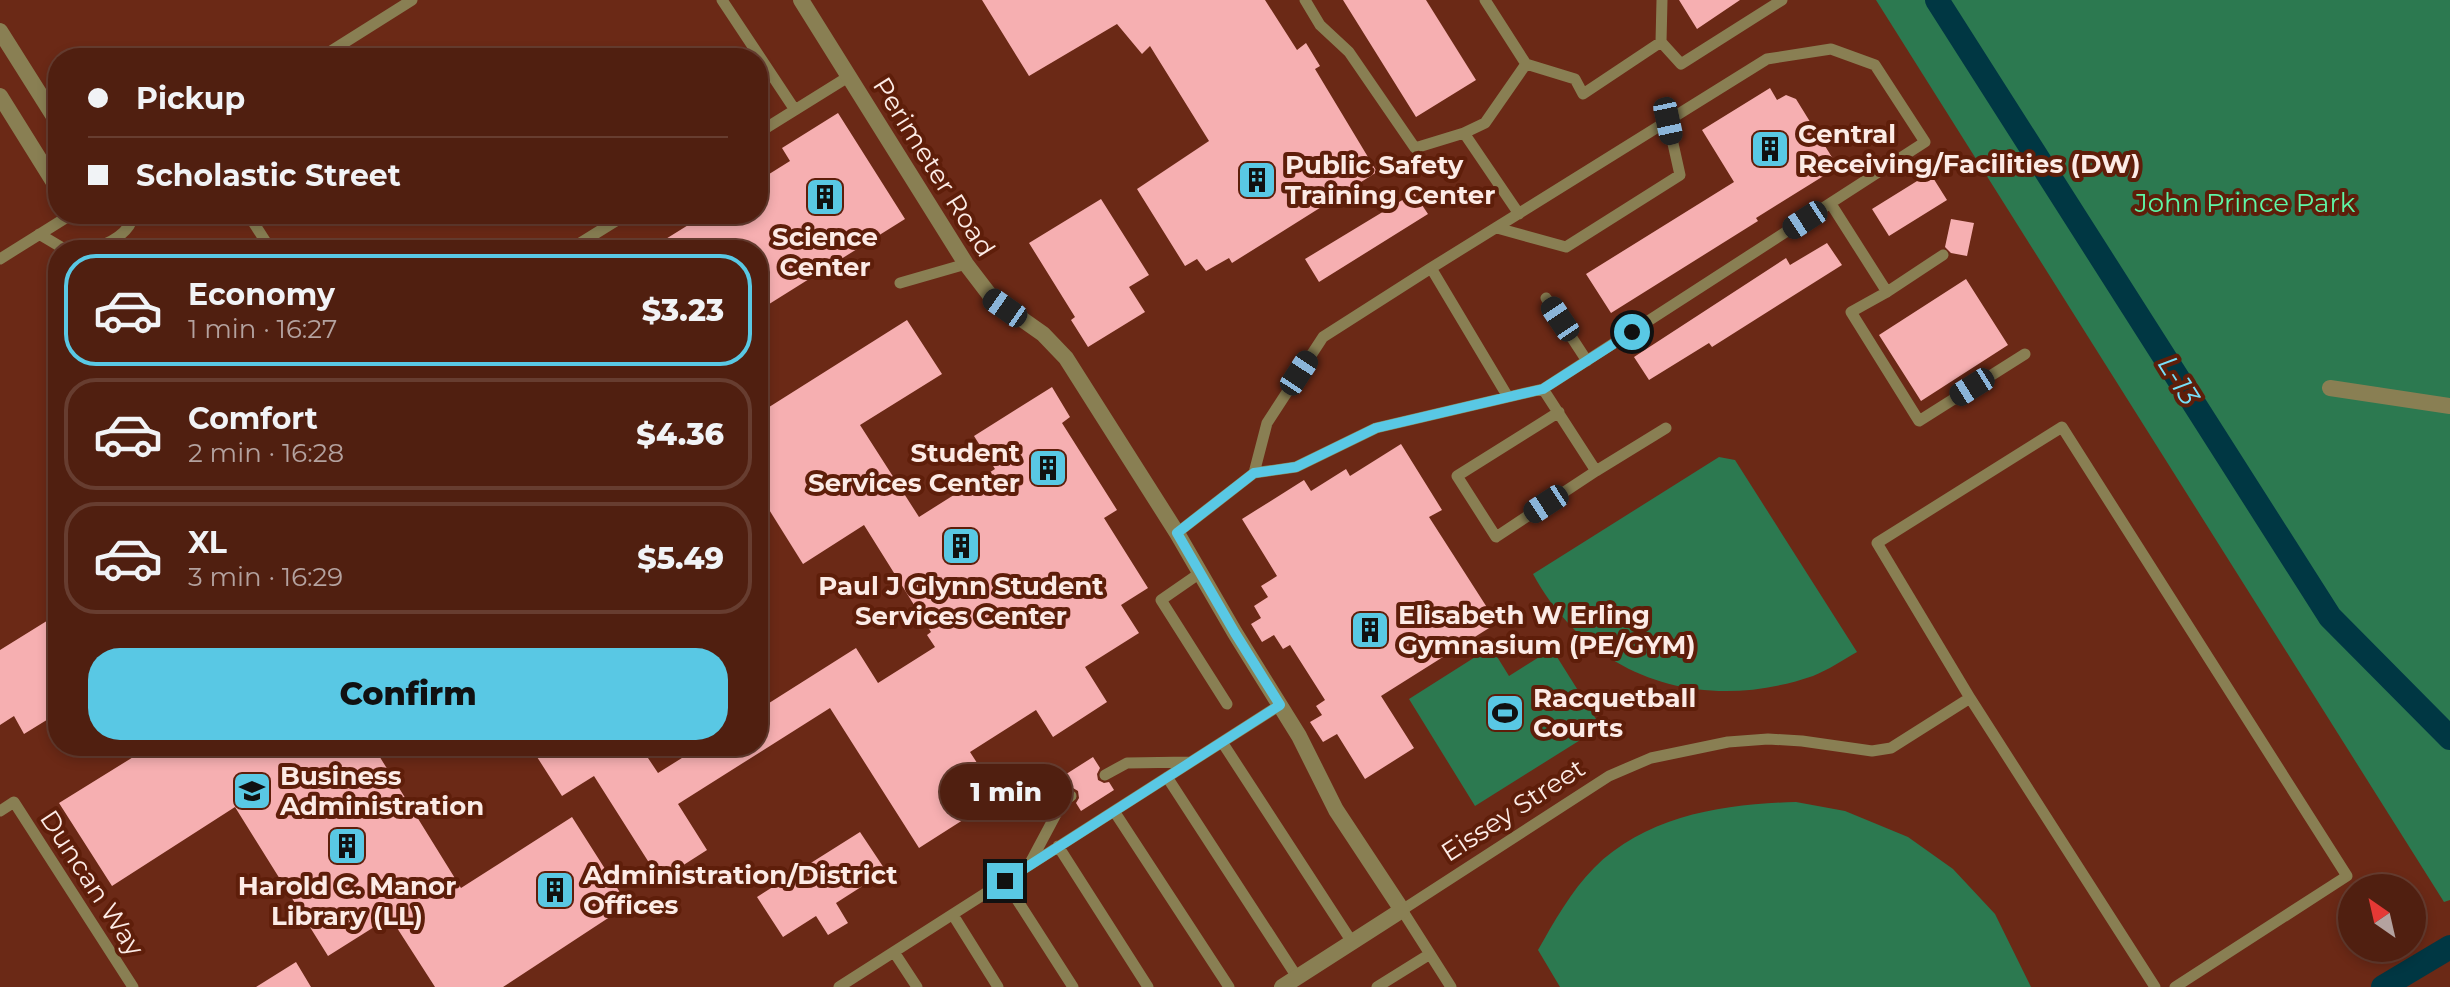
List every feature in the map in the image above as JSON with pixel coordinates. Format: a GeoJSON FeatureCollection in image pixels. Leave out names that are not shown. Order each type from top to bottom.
{"type":"FeatureCollection","features":[{"type":"Feature","properties":{"kind":"street","name":"Perimeter Road"},"geometry":{"type":"LineString","coordinates":[[801,0],[966,264],[992,298],[1043,334],[1066,358],[1177,533],[1299,736],[1336,810],[1402,910]]}},
{"type":"Feature","properties":{"kind":"street"},"geometry":{"type":"LineString","coordinates":[[0,31],[48,107]]}},
{"type":"Feature","properties":{"kind":"street"},"geometry":{"type":"LineString","coordinates":[[0,96],[48,173]]}},
{"type":"Feature","properties":{"kind":"street"},"geometry":{"type":"LineString","coordinates":[[2330,388],[2450,406]]}},
{"type":"Feature","properties":{"kind":"street","name":"Eissey Street"},"geometry":{"type":"LineString","coordinates":[[1282,987],[1402,910]]}},
{"type":"Feature","properties":{"kind":"lane"},"geometry":{"type":"LineString","coordinates":[[336,48],[412,0]]}},
{"type":"Feature","properties":{"kind":"lane"},"geometry":{"type":"LineString","coordinates":[[722,0],[754,48]]}},
{"type":"Feature","properties":{"kind":"lane"},"geometry":{"type":"LineString","coordinates":[[1305,0],[1320,25],[1349,52],[1415,148],[1485,123],[1526,64]]}},
{"type":"Feature","properties":{"kind":"lane"},"geometry":{"type":"LineString","coordinates":[[1485,0],[1526,64],[1575,79],[1583,94],[1661,42]]}},
{"type":"Feature","properties":{"kind":"lane"},"geometry":{"type":"LineString","coordinates":[[1662,0],[1661,42],[1681,64],[1782,0]]}},
{"type":"Feature","properties":{"kind":"lane"},"geometry":{"type":"LineString","coordinates":[[1177,533],[1254,473],[1296,467],[1376,428],[1543,389],[1925,142],[1875,65],[1831,49],[1767,59],[1323,337],[1267,423],[1254,473]]}},
{"type":"Feature","properties":{"kind":"lane"},"geometry":{"type":"LineString","coordinates":[[768,69],[795,110]]}},
{"type":"Feature","properties":{"kind":"lane"},"geometry":{"type":"LineString","coordinates":[[768,127],[848,77]]}},
{"type":"Feature","properties":{"kind":"lane"},"geometry":{"type":"LineString","coordinates":[[1497,228],[1566,247],[1680,175],[1668,121]]}},
{"type":"Feature","properties":{"kind":"lane"},"geometry":{"type":"LineString","coordinates":[[1464,133],[1519,214]]}},
{"type":"Feature","properties":{"kind":"lane"},"geometry":{"type":"LineString","coordinates":[[1831,204],[1887,292]]}},
{"type":"Feature","properties":{"kind":"lane"},"geometry":{"type":"LineString","coordinates":[[0,259],[56,224]]}},
{"type":"Feature","properties":{"kind":"lane"},"geometry":{"type":"LineString","coordinates":[[112,240],[124,233],[130,224]]}},
{"type":"Feature","properties":{"kind":"lane"},"geometry":{"type":"LineString","coordinates":[[585,240],[611,224]]}},
{"type":"Feature","properties":{"kind":"lane"},"geometry":{"type":"LineString","coordinates":[[39,234],[49,240]]}},
{"type":"Feature","properties":{"kind":"lane"},"geometry":{"type":"LineString","coordinates":[[1943,255],[1851,312],[1919,421],[2025,354]]}},
{"type":"Feature","properties":{"kind":"lane"},"geometry":{"type":"LineString","coordinates":[[900,283],[966,264]]}},
{"type":"Feature","properties":{"kind":"lane"},"geometry":{"type":"LineString","coordinates":[[1431,268],[1508,397]]}},
{"type":"Feature","properties":{"kind":"lane"},"geometry":{"type":"LineString","coordinates":[[1546,298],[1587,361]]}},
{"type":"Feature","properties":{"kind":"lane"},"geometry":{"type":"LineString","coordinates":[[1543,389],[1596,471]]}},
{"type":"Feature","properties":{"kind":"lane"},"geometry":{"type":"LineString","coordinates":[[1559,412],[1457,476],[1496,537],[1666,428]]}},
{"type":"Feature","properties":{"kind":"lane"},"geometry":{"type":"LineString","coordinates":[[2155,987],[1970,698],[1877,543],[2062,427],[2347,876],[2175,987]]}},
{"type":"Feature","properties":{"kind":"lane"},"geometry":{"type":"LineString","coordinates":[[1200,573],[1161,600],[1227,704]]}},
{"type":"Feature","properties":{"kind":"lane","name":"Eissey Street"},"geometry":{"type":"LineString","coordinates":[[1402,910],[1609,776],[1651,758],[1728,742],[1768,739],[1872,751],[1891,748],[1970,698]]}},
{"type":"Feature","properties":{"kind":"lane"},"geometry":{"type":"LineString","coordinates":[[842,986],[1280,705]]}},
{"type":"Feature","properties":{"kind":"lane"},"geometry":{"type":"LineString","coordinates":[[1222,742],[1352,942]]}},
{"type":"Feature","properties":{"kind":"lane"},"geometry":{"type":"LineString","coordinates":[[1105,775],[1127,763],[1190,762]]}},
{"type":"Feature","properties":{"kind":"lane"},"geometry":{"type":"LineString","coordinates":[[1167,777],[1297,977]]}},
{"type":"Feature","properties":{"kind":"lane"},"geometry":{"type":"LineString","coordinates":[[1028,866],[1062,803],[1071,796]]}},
{"type":"Feature","properties":{"kind":"lane","name":"Duncan Way"},"geometry":{"type":"LineString","coordinates":[[0,811],[14,802],[133,987]]}},
{"type":"Feature","properties":{"kind":"lane"},"geometry":{"type":"LineString","coordinates":[[1114,811],[1229,987]]}},
{"type":"Feature","properties":{"kind":"lane"},"geometry":{"type":"LineString","coordinates":[[1058,846],[1148,987]]}},
{"type":"Feature","properties":{"kind":"lane"},"geometry":{"type":"LineString","coordinates":[[1005,881],[1073,987]]}},
{"type":"Feature","properties":{"kind":"lane"},"geometry":{"type":"LineString","coordinates":[[1402,910],[1451,987]]}},
{"type":"Feature","properties":{"kind":"lane"},"geometry":{"type":"LineString","coordinates":[[953,915],[998,987]]}},
{"type":"Feature","properties":{"kind":"lane"},"geometry":{"type":"LineString","coordinates":[[894,952],[917,987]]}},
{"type":"Feature","properties":{"kind":"lane"},"geometry":{"type":"LineString","coordinates":[[1377,987],[1430,954]]}},
{"type":"Feature","properties":{"kind":"green space","name":"John Prince Park"},"geometry":{"type":"Polygon","coordinates":[[[1876,0],[2450,0],[2450,900],[2444,902],[1876,0]]]}},
{"type":"Feature","properties":{"kind":"green space"},"geometry":{"type":"Polygon","coordinates":[[[1719,457],[1735,460],[1857,652],[1813,676],[1771,687],[1731,691],[1691,688],[1653,679],[1618,663],[1586,640],[1557,610],[1533,574],[1719,457]]]}},
{"type":"Feature","properties":{"kind":"green space","name":"Racquetball Courts"},"geometry":{"type":"Polygon","coordinates":[[[1491,647],[1509,676],[1552,649],[1601,727],[1475,806],[1409,699],[1491,647]]]}},
{"type":"Feature","properties":{"kind":"green space"},"geometry":{"type":"Polygon","coordinates":[[[1796,802],[1845,811],[1908,837],[1953,869],[1995,914],[2031,987],[1560,987],[1538,950],[1578,887],[1615,850],[1662,824],[1688,816],[1742,806],[1796,802]]]}},
{"type":"Feature","properties":{"kind":"building"},"geometry":{"type":"Polygon","coordinates":[[[982,0],[1265,0],[1297,50],[1306,43],[1320,66],[1315,69],[1377,172],[1232,263],[1229,258],[1206,271],[1197,259],[1185,266],[1137,189],[1209,141],[1150,46],[1142,54],[1117,24],[1029,76],[982,0]]]}},
{"type":"Feature","properties":{"kind":"building"},"geometry":{"type":"Polygon","coordinates":[[[1343,0],[1426,0],[1476,80],[1416,117],[1343,0]]]}},
{"type":"Feature","properties":{"kind":"building"},"geometry":{"type":"Polygon","coordinates":[[[1679,0],[1740,0],[1697,29],[1679,0]]]}},
{"type":"Feature","properties":{"kind":"building"},"geometry":{"type":"Polygon","coordinates":[[[1770,88],[1777,100],[1786,95],[1796,99],[1838,167],[1611,313],[1586,274],[1734,182],[1702,130],[1770,88]]]}},
{"type":"Feature","properties":{"kind":"building","name":"Science Center"},"geometry":{"type":"Polygon","coordinates":[[[838,113],[905,219],[768,305],[768,240],[664,240],[690,224],[768,224],[768,175],[790,161],[782,148],[838,113]]]}},
{"type":"Feature","properties":{"kind":"building"},"geometry":{"type":"Polygon","coordinates":[[[1930,173],[1947,200],[1889,236],[1872,209],[1930,173]]]}},
{"type":"Feature","properties":{"kind":"building"},"geometry":{"type":"Polygon","coordinates":[[[1414,193],[1428,214],[1319,282],[1305,259],[1414,193]]]}},
{"type":"Feature","properties":{"kind":"building"},"geometry":{"type":"Polygon","coordinates":[[[1101,199],[1149,275],[1129,287],[1145,312],[1088,347],[1071,320],[1075,317],[1029,243],[1101,199]]]}},
{"type":"Feature","properties":{"kind":"building"},"geometry":{"type":"Polygon","coordinates":[[[1951,219],[1974,223],[1967,256],[1951,253],[1945,247],[1951,219]]]}},
{"type":"Feature","properties":{"kind":"building"},"geometry":{"type":"Polygon","coordinates":[[[1827,243],[1842,265],[1712,347],[1709,343],[1649,380],[1634,357],[1786,258],[1790,265],[1827,243]]]}},
{"type":"Feature","properties":{"kind":"building"},"geometry":{"type":"Polygon","coordinates":[[[1966,279],[2008,345],[1921,401],[1879,335],[1966,279]]]}},
{"type":"Feature","properties":{"kind":"building"},"geometry":{"type":"Polygon","coordinates":[[[907,320],[942,374],[860,425],[919,517],[995,469],[974,436],[1052,387],[1070,417],[1062,423],[1117,510],[1104,518],[1148,588],[1121,605],[1139,633],[1085,667],[1107,702],[1053,737],[1036,710],[970,752],[999,797],[919,848],[830,708],[768,747],[768,704],[856,648],[878,683],[935,647],[927,635],[931,632],[864,525],[803,564],[768,508],[768,408],[907,320]]]}},
{"type":"Feature","properties":{"kind":"building","name":"Elisabeth W Erling Gymnasium (PE/GYM)"},"geometry":{"type":"Polygon","coordinates":[[[1401,444],[1442,510],[1429,517],[1497,623],[1381,696],[1414,748],[1365,779],[1337,734],[1323,742],[1310,722],[1322,715],[1316,706],[1325,700],[1290,645],[1283,649],[1274,635],[1262,642],[1251,624],[1261,618],[1254,606],[1268,597],[1261,586],[1277,576],[1242,519],[1304,480],[1311,491],[1346,469],[1350,476],[1401,444]]]}},
{"type":"Feature","properties":{"kind":"building"},"geometry":{"type":"Polygon","coordinates":[[[48,620],[48,719],[24,734],[14,716],[0,725],[0,650],[48,620]]]}},
{"type":"Feature","properties":{"kind":"building"},"geometry":{"type":"Polygon","coordinates":[[[135,756],[379,756],[461,888],[572,817],[628,905],[503,987],[435,987],[390,917],[328,956],[235,807],[112,886],[59,803],[135,756]]]}},
{"type":"Feature","properties":{"kind":"building"},"geometry":{"type":"Polygon","coordinates":[[[536,756],[647,756],[658,773],[685,756],[754,756],[678,804],[707,850],[660,880],[594,776],[562,796],[536,756]]]}},
{"type":"Feature","properties":{"kind":"building"},"geometry":{"type":"Polygon","coordinates":[[[1093,757],[1100,768],[1098,780],[1109,782],[1114,790],[1081,811],[1076,803],[1078,791],[1067,789],[1060,778],[1093,757]]]}},
{"type":"Feature","properties":{"kind":"building"},"geometry":{"type":"Polygon","coordinates":[[[860,832],[886,871],[836,903],[848,923],[828,935],[816,916],[783,937],[757,897],[860,832]]]}},
{"type":"Feature","properties":{"kind":"building"},"geometry":{"type":"Polygon","coordinates":[[[296,962],[311,987],[256,987],[296,962]]]}},
{"type":"Feature","properties":{"kind":"waterway","name":"L-13"},"geometry":{"type":"LineString","coordinates":[[1937,0],[2330,617],[2450,738]]}},
{"type":"Feature","properties":{"kind":"waterway","name":"L-13"},"geometry":{"type":"LineString","coordinates":[[2383,987],[2450,947]]}},
{"type":"Feature","properties":{"kind":"place","name":"Central Receiving/Facilities (DW)"},"geometry":{"type":"Point","coordinates":[1770,149]}},
{"type":"Feature","properties":{"kind":"place","name":"Public Safety Training Center"},"geometry":{"type":"Point","coordinates":[1257,180]}},
{"type":"Feature","properties":{"kind":"place","name":"Science Center"},"geometry":{"type":"Point","coordinates":[825,197]}},
{"type":"Feature","properties":{"kind":"place","name":"Student Services Center"},"geometry":{"type":"Point","coordinates":[1048,468]}},
{"type":"Feature","properties":{"kind":"place","name":"Paul J Glynn Student Services Center"},"geometry":{"type":"Point","coordinates":[961,546]}},
{"type":"Feature","properties":{"kind":"place","name":"Elisabeth W Erling Gymnasium (PE/GYM)"},"geometry":{"type":"Point","coordinates":[1370,630]}},
{"type":"Feature","properties":{"kind":"place","name":"Racquetball Courts"},"geometry":{"type":"Point","coordinates":[1505,713]}},
{"type":"Feature","properties":{"kind":"place","name":"Business Administration"},"geometry":{"type":"Point","coordinates":[252,791]}},
{"type":"Feature","properties":{"kind":"place","name":"Harold C. Manor Library (LL)"},"geometry":{"type":"Point","coordinates":[347,846]}},
{"type":"Feature","properties":{"kind":"place","name":"Administration/District Offices"},"geometry":{"type":"Point","coordinates":[555,890]}},
{"type":"Feature","properties":{"kind":"route"},"geometry":{"type":"LineString","coordinates":[[1005,881],[1280,705],[1177,533],[1254,473],[1296,467],[1376,428],[1543,389],[1632,332]]}}]}
